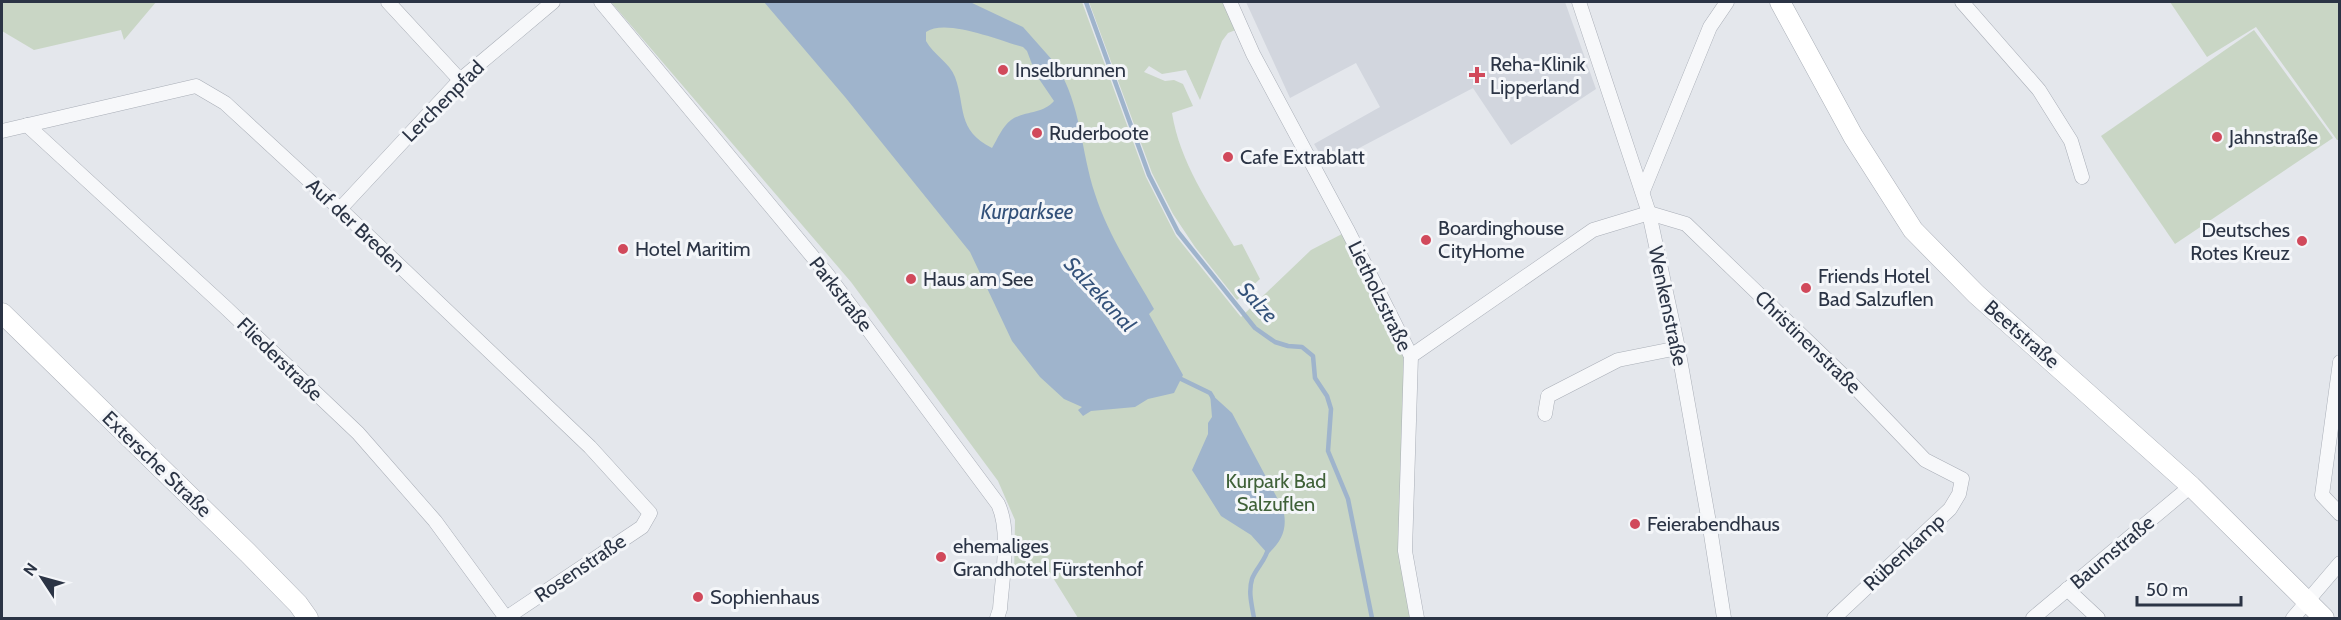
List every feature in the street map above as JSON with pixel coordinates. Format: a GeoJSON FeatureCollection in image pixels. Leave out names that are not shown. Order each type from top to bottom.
{"type":"FeatureCollection","features":[{"type":"Feature","properties":{"kind":"main road","name":"Beetstraße"},"geometry":{"type":"LineString","coordinates":[[1780,2],[1853,136],[1913,230],[1976,294],[2191,486],[2324,618]]}},
{"type":"Feature","properties":{"kind":"main road","name":"Extersche Straße"},"geometry":{"type":"LineString","coordinates":[[2,313],[248,553],[298,604],[308,618]]}},
{"type":"Feature","properties":{"kind":"street"},"geometry":{"type":"LineString","coordinates":[[388,2],[460,80]]}},
{"type":"Feature","properties":{"kind":"street","name":"Lerchenpfad"},"geometry":{"type":"LineString","coordinates":[[340,209],[460,80],[553,2]]}},
{"type":"Feature","properties":{"kind":"street","name":"Parkstraße"},"geometry":{"type":"LineString","coordinates":[[601,2],[826,274],[998,504],[1002,512],[1005,540],[1000,609],[997,618]]}},
{"type":"Feature","properties":{"kind":"street","name":"Lietholzstraße"},"geometry":{"type":"LineString","coordinates":[[1230,2],[1253,54],[1411,356],[1405,551],[1417,618]]}},
{"type":"Feature","properties":{"kind":"street","name":"Wenkenstraße"},"geometry":{"type":"LineString","coordinates":[[1579,2],[1649,213],[1678,348],[1724,618]]}},
{"type":"Feature","properties":{"kind":"street"},"geometry":{"type":"LineString","coordinates":[[1643,191],[1710,27],[1727,2]]}},
{"type":"Feature","properties":{"kind":"street"},"geometry":{"type":"LineString","coordinates":[[1962,2],[2039,90],[2071,141],[2082,177]]}},
{"type":"Feature","properties":{"kind":"street","name":"Auf der Breden"},"geometry":{"type":"LineString","coordinates":[[2,131],[196,86],[225,103],[590,447],[650,513]]}},
{"type":"Feature","properties":{"kind":"street","name":"Fliederstraße"},"geometry":{"type":"LineString","coordinates":[[27,125],[224,306],[358,434],[435,521],[506,618]]}},
{"type":"Feature","properties":{"kind":"street"},"geometry":{"type":"LineString","coordinates":[[1411,356],[1593,230],[1649,213]]}},
{"type":"Feature","properties":{"kind":"street","name":"Christinenstraße"},"geometry":{"type":"LineString","coordinates":[[1649,213],[1686,224],[1851,384],[1925,460],[1962,479]]}},
{"type":"Feature","properties":{"kind":"street"},"geometry":{"type":"LineString","coordinates":[[1545,414],[1548,396],[1618,360],[1678,348]]}},
{"type":"Feature","properties":{"kind":"street"},"geometry":{"type":"LineString","coordinates":[[2340,362],[2322,495],[2340,514]]}},
{"type":"Feature","properties":{"kind":"street","name":"Rübenkamp"},"geometry":{"type":"LineString","coordinates":[[1834,618],[1950,509],[1959,494],[1962,479]]}},
{"type":"Feature","properties":{"kind":"street","name":"Baumstraße"},"geometry":{"type":"LineString","coordinates":[[2033,618],[2191,486]]}},
{"type":"Feature","properties":{"kind":"street","name":"Rosenstraße"},"geometry":{"type":"LineString","coordinates":[[506,618],[642,527],[650,513]]}},
{"type":"Feature","properties":{"kind":"street"},"geometry":{"type":"LineString","coordinates":[[2293,618],[2340,563]]}},
{"type":"Feature","properties":{"kind":"street"},"geometry":{"type":"LineString","coordinates":[[2067,589],[2098,618]]}},
{"type":"Feature","properties":{"kind":"shaded area","name":"Reha-Klinik Lipperland"},"geometry":{"type":"Polygon","coordinates":[[[1246,2],[1565,2],[1596,89],[1511,145],[1473,88],[1327,165],[1314,144],[1380,107],[1356,63],[1290,98],[1246,2]]]}},
{"type":"Feature","properties":{"kind":"green space"},"geometry":{"type":"Polygon","coordinates":[[[2,2],[156,2],[124,40],[121,30],[34,50],[2,31],[2,2]]]}},
{"type":"Feature","properties":{"kind":"green space","name":"Kurpark Bad Salzuflen"},"geometry":{"type":"Polygon","coordinates":[[[611,2],[1082,2],[1146,177],[1176,236],[1241,317],[1311,250],[1342,234],[1404,348],[1400,552],[1413,618],[1078,618],[1050,573],[1014,578],[1015,520],[998,481],[851,282],[611,2]]]}},
{"type":"Feature","properties":{"kind":"green space"},"geometry":{"type":"Polygon","coordinates":[[[1089,2],[1226,2],[1238,29],[1228,33],[1222,41],[1200,100],[1186,70],[1162,74],[1149,66],[1144,72],[1165,81],[1174,80],[1183,84],[1193,106],[1172,113],[1182,149],[1197,182],[1234,246],[1242,244],[1260,279],[1237,300],[1195,247],[1173,214],[1152,173],[1089,2]]]}},
{"type":"Feature","properties":{"kind":"green space"},"geometry":{"type":"Polygon","coordinates":[[[2170,2],[2339,2],[2339,140],[2256,27],[2207,57],[2170,2]]]}},
{"type":"Feature","properties":{"kind":"green space","name":"Jahnstraße"},"geometry":{"type":"Polygon","coordinates":[[[2254,30],[2333,138],[2175,244],[2101,136],[2254,30]]]}},
{"type":"Feature","properties":{"kind":"water","name":"Kurparksee"},"geometry":{"type":"Polygon","coordinates":[[[764,2],[970,2],[1023,27],[1054,62],[1035,72],[1027,51],[1023,47],[959,29],[935,28],[926,32],[926,41],[953,72],[967,126],[973,134],[992,148],[1011,120],[1044,108],[1054,101],[1037,76],[1057,67],[1065,81],[1076,112],[1090,178],[1100,209],[1154,309],[1149,314],[1183,375],[1174,393],[1148,399],[1135,407],[1091,411],[1083,416],[1078,410],[1082,407],[1064,399],[1040,377],[1012,341],[970,252],[845,97],[764,2]]]}},
{"type":"Feature","properties":{"kind":"water"},"geometry":{"type":"Polygon","coordinates":[[[1210,393],[1232,413],[1283,509],[1285,522],[1283,534],[1268,554],[1251,535],[1221,516],[1192,470],[1208,434],[1208,423],[1212,417],[1210,393]]]}},
{"type":"Feature","properties":{"kind":"waterway","name":"Salze"},"geometry":{"type":"LineString","coordinates":[[1086,2],[1149,175],[1178,232],[1255,328],[1275,342],[1302,347],[1313,356],[1315,378],[1327,396],[1331,409],[1328,451],[1348,499],[1372,618]]}},
{"type":"Feature","properties":{"kind":"waterway","name":"Salzekanal"},"geometry":{"type":"LineString","coordinates":[[1177,377],[1210,393],[1213,398]]}},
{"type":"Feature","properties":{"kind":"waterway","name":"Salzekanal"},"geometry":{"type":"LineString","coordinates":[[1254,618],[1250,589],[1254,575],[1266,556],[1268,548]]}},
{"type":"Feature","properties":{"kind":"place","name":"Inselbrunnen"},"geometry":{"type":"Point","coordinates":[1003,70]}},
{"type":"Feature","properties":{"kind":"place","name":"Reha-Klinik Lipperland"},"geometry":{"type":"Point","coordinates":[1477,75]}},
{"type":"Feature","properties":{"kind":"place","name":"Ruderboote"},"geometry":{"type":"Point","coordinates":[1037,133]}},
{"type":"Feature","properties":{"kind":"place","name":"Jahnstraße"},"geometry":{"type":"Point","coordinates":[2217,137]}},
{"type":"Feature","properties":{"kind":"place","name":"Cafe Extrablatt"},"geometry":{"type":"Point","coordinates":[1228,157]}},
{"type":"Feature","properties":{"kind":"place","name":"Boardinghouse CityHome"},"geometry":{"type":"Point","coordinates":[1426,240]}},
{"type":"Feature","properties":{"kind":"place","name":"Deutsches Rotes Kreuz"},"geometry":{"type":"Point","coordinates":[2302,241]}},
{"type":"Feature","properties":{"kind":"place","name":"Hotel Maritim"},"geometry":{"type":"Point","coordinates":[623,249]}},
{"type":"Feature","properties":{"kind":"place","name":"Haus am See"},"geometry":{"type":"Point","coordinates":[911,279]}},
{"type":"Feature","properties":{"kind":"place","name":"Friends Hotel Bad Salzuflen"},"geometry":{"type":"Point","coordinates":[1806,288]}},
{"type":"Feature","properties":{"kind":"place","name":"Feierabendhaus"},"geometry":{"type":"Point","coordinates":[1635,524]}},
{"type":"Feature","properties":{"kind":"place","name":"ehemaliges Grandhotel Fürstenhof"},"geometry":{"type":"Point","coordinates":[941,557]}},
{"type":"Feature","properties":{"kind":"place","name":"Sophienhaus"},"geometry":{"type":"Point","coordinates":[698,597]}}]}
